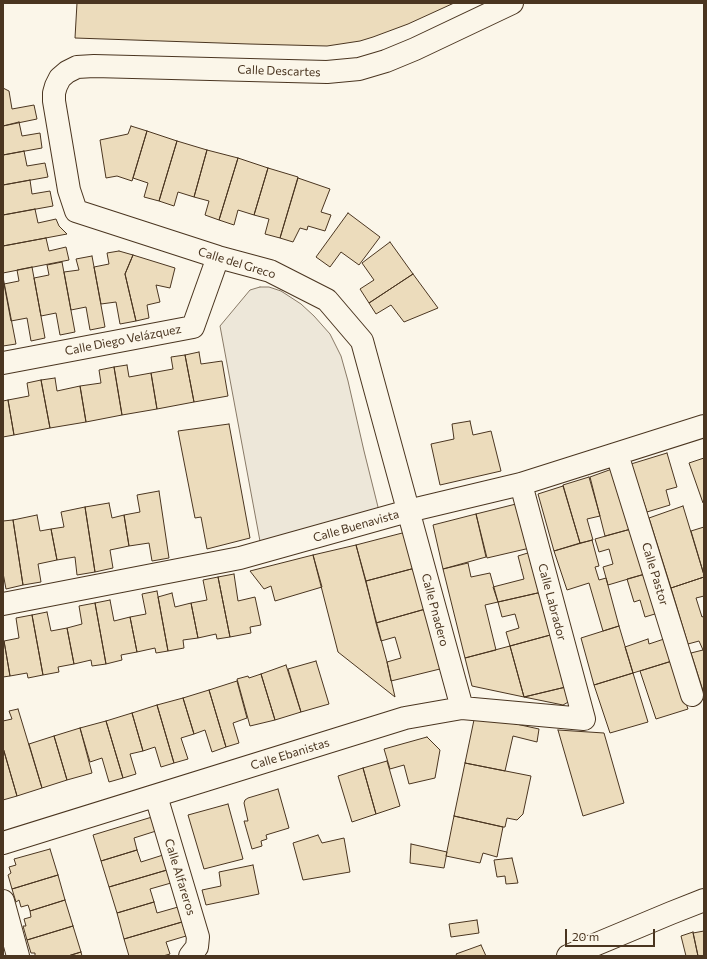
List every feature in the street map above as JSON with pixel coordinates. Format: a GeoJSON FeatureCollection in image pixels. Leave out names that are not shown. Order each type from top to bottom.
{"type":"FeatureCollection","features":[{"type":"Feature","properties":{"kind":"street","name":"Calle Descartes"},"geometry":{"type":"LineString","coordinates":[[54,101],[54,93],[60,78],[67,72],[77,67],[94,66],[327,72],[360,69],[415,50],[512,3]]}},
{"type":"Feature","properties":{"kind":"street","name":"Calle del Greco"},"geometry":{"type":"LineString","coordinates":[[54,101],[69,190],[76,211],[218,257],[270,271],[327,300],[362,341],[408,511]]}},
{"type":"Feature","properties":{"kind":"street","name":"Calle Diego Velázquez"},"geometry":{"type":"LineString","coordinates":[[3,363],[194,327],[218,257]]}},
{"type":"Feature","properties":{"kind":"street","name":"Calle Buenavista"},"geometry":{"type":"LineString","coordinates":[[3,604],[240,558],[408,511],[521,484],[704,426]]}},
{"type":"Feature","properties":{"kind":"street","name":"Calle Pastor"},"geometry":{"type":"LineString","coordinates":[[617,454],[692,695]]}},
{"type":"Feature","properties":{"kind":"street","name":"Calle Labrador"},"geometry":{"type":"LineString","coordinates":[[521,484],[584,719]]}},
{"type":"Feature","properties":{"kind":"street","name":"Calle Pnadero"},"geometry":{"type":"LineString","coordinates":[[408,511],[462,708]]}},
{"type":"Feature","properties":{"kind":"street","name":"Calle Ebanistas"},"geometry":{"type":"LineString","coordinates":[[3,843],[405,718],[462,708],[584,719]]}},
{"type":"Feature","properties":{"kind":"street","name":"Calle Alfareros"},"geometry":{"type":"LineString","coordinates":[[156,796],[198,937],[197,947],[190,956]]}},
{"type":"Feature","properties":{"kind":"street"},"geometry":{"type":"LineString","coordinates":[[568,956],[704,900]]}},
{"type":"Feature","properties":{"kind":"street"},"geometry":{"type":"LineString","coordinates":[[3,901],[18,956]]}},
{"type":"Feature","properties":{"kind":"shaded area"},"geometry":{"type":"Polygon","coordinates":[[[260,287],[269,287],[281,291],[301,304],[330,334],[341,356],[348,381],[381,519],[262,552],[220,326],[250,290],[260,287]]]}},
{"type":"Feature","properties":{"kind":"building"},"geometry":{"type":"Polygon","coordinates":[[[77,3],[454,3],[408,24],[373,37],[360,41],[327,46],[75,38],[77,3]]]}},
{"type":"Feature","properties":{"kind":"building"},"geometry":{"type":"Polygon","coordinates":[[[3,88],[9,91],[12,109],[34,105],[37,119],[3,126],[3,88]]]}},
{"type":"Feature","properties":{"kind":"building"},"geometry":{"type":"Polygon","coordinates":[[[19,122],[22,136],[40,133],[42,148],[3,155],[3,126],[19,122]]]}},
{"type":"Feature","properties":{"kind":"building"},"geometry":{"type":"Polygon","coordinates":[[[131,126],[147,131],[132,181],[117,176],[106,178],[100,140],[128,134],[131,126]]]}},
{"type":"Feature","properties":{"kind":"building"},"geometry":{"type":"Polygon","coordinates":[[[147,131],[177,141],[159,201],[144,197],[148,183],[133,178],[147,131]]]}},
{"type":"Feature","properties":{"kind":"building"},"geometry":{"type":"Polygon","coordinates":[[[177,141],[207,150],[194,197],[178,192],[174,206],[159,201],[177,141]]]}},
{"type":"Feature","properties":{"kind":"building"},"geometry":{"type":"Polygon","coordinates":[[[207,150],[238,158],[219,220],[205,215],[209,201],[194,197],[207,150]]]}},
{"type":"Feature","properties":{"kind":"building"},"geometry":{"type":"Polygon","coordinates":[[[24,151],[27,166],[45,163],[48,177],[3,185],[3,155],[24,151]]]}},
{"type":"Feature","properties":{"kind":"building"},"geometry":{"type":"Polygon","coordinates":[[[238,158],[268,168],[254,215],[238,210],[234,225],[219,220],[238,158]]]}},
{"type":"Feature","properties":{"kind":"building"},"geometry":{"type":"Polygon","coordinates":[[[268,168],[298,177],[280,238],[265,234],[269,219],[254,215],[268,168]]]}},
{"type":"Feature","properties":{"kind":"building"},"geometry":{"type":"Polygon","coordinates":[[[298,178],[330,189],[321,212],[331,215],[325,231],[308,226],[307,230],[300,228],[293,242],[280,238],[298,178]]]}},
{"type":"Feature","properties":{"kind":"building"},"geometry":{"type":"Polygon","coordinates":[[[30,180],[32,194],[50,191],[53,206],[3,215],[3,185],[30,180]]]}},
{"type":"Feature","properties":{"kind":"building"},"geometry":{"type":"Polygon","coordinates":[[[35,209],[38,223],[56,219],[59,226],[67,234],[3,246],[3,215],[35,209]]]}},
{"type":"Feature","properties":{"kind":"building"},"geometry":{"type":"Polygon","coordinates":[[[348,213],[380,237],[359,265],[341,252],[330,267],[316,257],[348,213]]]}},
{"type":"Feature","properties":{"kind":"building"},"geometry":{"type":"Polygon","coordinates":[[[46,238],[49,251],[66,247],[69,260],[3,273],[3,246],[46,238]]]}},
{"type":"Feature","properties":{"kind":"building"},"geometry":{"type":"Polygon","coordinates":[[[390,242],[413,274],[369,303],[360,289],[374,280],[362,263],[390,242]]]}},
{"type":"Feature","properties":{"kind":"building"},"geometry":{"type":"Polygon","coordinates":[[[119,251],[133,255],[125,274],[136,321],[120,324],[116,302],[101,304],[94,267],[109,264],[107,253],[119,251]]]}},
{"type":"Feature","properties":{"kind":"building"},"geometry":{"type":"Polygon","coordinates":[[[133,255],[175,268],[170,288],[156,285],[160,302],[147,305],[149,318],[136,321],[125,274],[133,255]]]}},
{"type":"Feature","properties":{"kind":"building"},"geometry":{"type":"Polygon","coordinates":[[[92,256],[105,327],[90,330],[86,307],[71,310],[64,272],[79,270],[76,259],[92,256]]]}},
{"type":"Feature","properties":{"kind":"building"},"geometry":{"type":"Polygon","coordinates":[[[62,262],[75,332],[60,335],[56,313],[41,316],[34,278],[49,275],[47,265],[62,262]]]}},
{"type":"Feature","properties":{"kind":"building"},"geometry":{"type":"Polygon","coordinates":[[[32,267],[45,338],[31,341],[27,318],[11,321],[4,284],[19,281],[17,270],[32,267]]]}},
{"type":"Feature","properties":{"kind":"building"},"geometry":{"type":"Polygon","coordinates":[[[413,274],[438,308],[404,322],[391,305],[376,314],[369,303],[413,274]]]}},
{"type":"Feature","properties":{"kind":"building"},"geometry":{"type":"Polygon","coordinates":[[[3,277],[16,344],[3,346],[3,277]]]}},
{"type":"Feature","properties":{"kind":"building"},"geometry":{"type":"Polygon","coordinates":[[[199,352],[201,364],[222,361],[228,396],[194,402],[185,355],[199,352]]]}},
{"type":"Feature","properties":{"kind":"building"},"geometry":{"type":"Polygon","coordinates":[[[185,355],[194,402],[157,409],[151,373],[173,369],[171,357],[185,355]]]}},
{"type":"Feature","properties":{"kind":"building"},"geometry":{"type":"Polygon","coordinates":[[[127,365],[129,377],[151,373],[157,409],[122,415],[114,367],[127,365]]]}},
{"type":"Feature","properties":{"kind":"building"},"geometry":{"type":"Polygon","coordinates":[[[114,367],[122,415],[86,422],[80,386],[101,383],[99,370],[114,367]]]}},
{"type":"Feature","properties":{"kind":"building"},"geometry":{"type":"Polygon","coordinates":[[[55,378],[57,391],[80,386],[86,422],[50,428],[41,380],[55,378]]]}},
{"type":"Feature","properties":{"kind":"building"},"geometry":{"type":"Polygon","coordinates":[[[41,380],[50,428],[14,435],[8,400],[29,396],[27,383],[41,380]]]}},
{"type":"Feature","properties":{"kind":"building"},"geometry":{"type":"Polygon","coordinates":[[[8,400],[14,435],[3,437],[3,401],[8,400]]]}},
{"type":"Feature","properties":{"kind":"building"},"geometry":{"type":"Polygon","coordinates":[[[470,421],[473,435],[491,431],[501,471],[440,485],[431,444],[454,439],[452,424],[470,421]]]}},
{"type":"Feature","properties":{"kind":"building"},"geometry":{"type":"Polygon","coordinates":[[[229,424],[250,538],[207,549],[201,517],[195,518],[178,431],[229,424]]]}},
{"type":"Feature","properties":{"kind":"building"},"geometry":{"type":"Polygon","coordinates":[[[667,453],[677,487],[666,490],[670,505],[647,512],[631,464],[667,453]]]}},
{"type":"Feature","properties":{"kind":"building"},"geometry":{"type":"Polygon","coordinates":[[[704,458],[704,503],[703,503],[689,463],[704,458]]]}},
{"type":"Feature","properties":{"kind":"building"},"geometry":{"type":"Polygon","coordinates":[[[612,469],[631,529],[605,536],[590,477],[612,469]]]}},
{"type":"Feature","properties":{"kind":"building"},"geometry":{"type":"Polygon","coordinates":[[[589,477],[600,516],[587,519],[593,540],[580,543],[563,485],[589,477]]]}},
{"type":"Feature","properties":{"kind":"building"},"geometry":{"type":"Polygon","coordinates":[[[563,486],[580,543],[554,551],[538,494],[563,486]]]}},
{"type":"Feature","properties":{"kind":"building"},"geometry":{"type":"Polygon","coordinates":[[[159,491],[169,558],[152,561],[149,543],[129,546],[124,515],[140,512],[137,495],[159,491]]]}},
{"type":"Feature","properties":{"kind":"building"},"geometry":{"type":"Polygon","coordinates":[[[109,503],[112,518],[124,515],[129,546],[110,550],[113,568],[95,572],[85,507],[109,503]]]}},
{"type":"Feature","properties":{"kind":"building"},"geometry":{"type":"Polygon","coordinates":[[[520,503],[530,548],[487,558],[476,514],[520,503]]]}},
{"type":"Feature","properties":{"kind":"building"},"geometry":{"type":"Polygon","coordinates":[[[683,506],[704,577],[671,588],[649,518],[683,506]]]}},
{"type":"Feature","properties":{"kind":"building"},"geometry":{"type":"Polygon","coordinates":[[[85,507],[95,572],[77,575],[75,557],[57,560],[51,529],[64,527],[61,512],[85,507]]]}},
{"type":"Feature","properties":{"kind":"building"},"geometry":{"type":"Polygon","coordinates":[[[476,514],[486,557],[443,569],[433,525],[476,514]]]}},
{"type":"Feature","properties":{"kind":"building"},"geometry":{"type":"Polygon","coordinates":[[[37,515],[40,531],[51,529],[57,560],[38,564],[41,582],[23,585],[13,520],[37,515]]]}},
{"type":"Feature","properties":{"kind":"building"},"geometry":{"type":"Polygon","coordinates":[[[13,520],[23,585],[6,589],[3,573],[3,521],[13,520]]]}},
{"type":"Feature","properties":{"kind":"building"},"geometry":{"type":"Polygon","coordinates":[[[704,527],[704,575],[691,531],[704,527]]]}},
{"type":"Feature","properties":{"kind":"building"},"geometry":{"type":"Polygon","coordinates":[[[631,529],[645,574],[608,585],[603,567],[613,564],[609,549],[599,552],[595,539],[631,529]]]}},
{"type":"Feature","properties":{"kind":"building"},"geometry":{"type":"Polygon","coordinates":[[[410,531],[419,567],[366,581],[356,545],[410,531]]]}},
{"type":"Feature","properties":{"kind":"building"},"geometry":{"type":"Polygon","coordinates":[[[592,540],[599,566],[595,567],[599,580],[606,578],[619,626],[603,631],[589,583],[567,590],[554,551],[592,540]]]}},
{"type":"Feature","properties":{"kind":"building"},"geometry":{"type":"Polygon","coordinates":[[[356,545],[395,697],[338,652],[313,555],[356,545]]]}},
{"type":"Feature","properties":{"kind":"building"},"geometry":{"type":"Polygon","coordinates":[[[531,552],[542,592],[498,602],[493,587],[524,579],[518,556],[531,552]]]}},
{"type":"Feature","properties":{"kind":"building"},"geometry":{"type":"Polygon","coordinates":[[[313,555],[322,587],[275,601],[271,586],[264,589],[250,571],[313,555]]]}},
{"type":"Feature","properties":{"kind":"building"},"geometry":{"type":"Polygon","coordinates":[[[468,563],[471,577],[490,573],[498,602],[485,605],[496,650],[465,658],[443,569],[468,563]]]}},
{"type":"Feature","properties":{"kind":"building"},"geometry":{"type":"Polygon","coordinates":[[[419,567],[429,608],[376,623],[366,581],[419,567]]]}},
{"type":"Feature","properties":{"kind":"building"},"geometry":{"type":"Polygon","coordinates":[[[234,574],[238,601],[255,597],[261,625],[250,627],[251,633],[230,637],[218,577],[234,574]]]}},
{"type":"Feature","properties":{"kind":"building"},"geometry":{"type":"Polygon","coordinates":[[[645,574],[658,613],[645,617],[640,600],[634,602],[627,579],[645,574]]]}},
{"type":"Feature","properties":{"kind":"building"},"geometry":{"type":"Polygon","coordinates":[[[218,577],[230,637],[217,639],[216,634],[198,638],[191,603],[207,600],[203,580],[218,577]]]}},
{"type":"Feature","properties":{"kind":"building"},"geometry":{"type":"Polygon","coordinates":[[[704,577],[704,596],[696,598],[702,617],[704,616],[703,650],[699,641],[688,644],[671,588],[704,577]]]}},
{"type":"Feature","properties":{"kind":"building"},"geometry":{"type":"Polygon","coordinates":[[[157,591],[168,651],[156,653],[155,648],[137,652],[130,617],[146,614],[142,594],[157,591]]]}},
{"type":"Feature","properties":{"kind":"building"},"geometry":{"type":"Polygon","coordinates":[[[542,592],[554,634],[510,646],[506,632],[519,628],[515,614],[502,617],[498,602],[542,592]]]}},
{"type":"Feature","properties":{"kind":"building"},"geometry":{"type":"Polygon","coordinates":[[[172,593],[175,607],[191,603],[198,638],[183,640],[184,648],[168,651],[158,597],[172,593]]]}},
{"type":"Feature","properties":{"kind":"building"},"geometry":{"type":"Polygon","coordinates":[[[110,600],[114,621],[130,617],[137,652],[121,655],[122,660],[106,664],[95,603],[110,600]]]}},
{"type":"Feature","properties":{"kind":"building"},"geometry":{"type":"Polygon","coordinates":[[[95,603],[106,664],[92,666],[91,660],[74,664],[67,628],[82,624],[79,606],[95,603]]]}},
{"type":"Feature","properties":{"kind":"building"},"geometry":{"type":"Polygon","coordinates":[[[429,608],[444,668],[391,681],[387,662],[401,658],[395,637],[381,641],[376,623],[429,608]]]}},
{"type":"Feature","properties":{"kind":"building"},"geometry":{"type":"Polygon","coordinates":[[[47,612],[51,631],[67,628],[74,664],[58,667],[59,672],[43,675],[32,615],[47,612]]]}},
{"type":"Feature","properties":{"kind":"building"},"geometry":{"type":"Polygon","coordinates":[[[32,615],[43,675],[28,678],[27,673],[10,676],[4,641],[19,638],[16,618],[32,615]]]}},
{"type":"Feature","properties":{"kind":"building"},"geometry":{"type":"Polygon","coordinates":[[[619,626],[633,673],[594,685],[581,638],[619,626]]]}},
{"type":"Feature","properties":{"kind":"building"},"geometry":{"type":"Polygon","coordinates":[[[554,634],[570,686],[524,697],[510,646],[554,634]]]}},
{"type":"Feature","properties":{"kind":"building"},"geometry":{"type":"Polygon","coordinates":[[[648,639],[649,644],[664,639],[672,661],[633,673],[625,647],[648,639]]]}},
{"type":"Feature","properties":{"kind":"building"},"geometry":{"type":"Polygon","coordinates":[[[3,641],[10,676],[3,677],[3,641]]]}},
{"type":"Feature","properties":{"kind":"building"},"geometry":{"type":"Polygon","coordinates":[[[510,646],[524,697],[472,686],[465,658],[510,646]]]}},
{"type":"Feature","properties":{"kind":"building"},"geometry":{"type":"Polygon","coordinates":[[[704,650],[704,694],[691,653],[704,650]]]}},
{"type":"Feature","properties":{"kind":"building"},"geometry":{"type":"Polygon","coordinates":[[[316,661],[329,704],[301,712],[288,669],[316,661]]]}},
{"type":"Feature","properties":{"kind":"building"},"geometry":{"type":"Polygon","coordinates":[[[672,661],[688,709],[656,719],[640,671],[672,661]]]}},
{"type":"Feature","properties":{"kind":"building"},"geometry":{"type":"Polygon","coordinates":[[[286,665],[301,712],[275,720],[261,674],[286,665]]]}},
{"type":"Feature","properties":{"kind":"building"},"geometry":{"type":"Polygon","coordinates":[[[633,673],[648,722],[610,733],[594,685],[633,673]]]}},
{"type":"Feature","properties":{"kind":"building"},"geometry":{"type":"Polygon","coordinates":[[[261,674],[275,720],[250,726],[237,679],[248,676],[249,678],[261,674]]]}},
{"type":"Feature","properties":{"kind":"building"},"geometry":{"type":"Polygon","coordinates":[[[237,681],[247,718],[233,723],[239,743],[226,747],[209,690],[237,681]]]}},
{"type":"Feature","properties":{"kind":"building"},"geometry":{"type":"Polygon","coordinates":[[[570,686],[570,701],[563,705],[524,697],[570,686]]]}},
{"type":"Feature","properties":{"kind":"building"},"geometry":{"type":"Polygon","coordinates":[[[209,690],[226,747],[212,752],[205,730],[194,734],[183,698],[209,690]]]}},
{"type":"Feature","properties":{"kind":"building"},"geometry":{"type":"Polygon","coordinates":[[[183,698],[194,734],[181,738],[188,759],[174,763],[157,705],[183,698]]]}},
{"type":"Feature","properties":{"kind":"building"},"geometry":{"type":"Polygon","coordinates":[[[157,705],[174,763],[161,767],[155,747],[143,751],[132,713],[157,705]]]}},
{"type":"Feature","properties":{"kind":"building"},"geometry":{"type":"Polygon","coordinates":[[[18,709],[42,788],[17,796],[3,748],[3,721],[12,719],[9,711],[18,709]]]}},
{"type":"Feature","properties":{"kind":"building"},"geometry":{"type":"Polygon","coordinates":[[[132,713],[143,751],[130,754],[136,774],[123,778],[106,721],[132,713]]]}},
{"type":"Feature","properties":{"kind":"building"},"geometry":{"type":"Polygon","coordinates":[[[475,715],[539,729],[537,742],[513,736],[505,771],[465,763],[475,715]]]}},
{"type":"Feature","properties":{"kind":"building"},"geometry":{"type":"Polygon","coordinates":[[[106,721],[123,778],[109,782],[102,758],[90,762],[80,728],[106,721]]]}},
{"type":"Feature","properties":{"kind":"building"},"geometry":{"type":"Polygon","coordinates":[[[80,728],[92,773],[67,780],[54,736],[80,728]]]}},
{"type":"Feature","properties":{"kind":"building"},"geometry":{"type":"Polygon","coordinates":[[[558,730],[604,733],[624,803],[583,816],[558,730]]]}},
{"type":"Feature","properties":{"kind":"building"},"geometry":{"type":"Polygon","coordinates":[[[54,736],[67,780],[42,788],[29,744],[54,736]]]}},
{"type":"Feature","properties":{"kind":"building"},"geometry":{"type":"Polygon","coordinates":[[[427,737],[440,750],[435,778],[409,784],[404,765],[390,769],[384,749],[427,737]]]}},
{"type":"Feature","properties":{"kind":"building"},"geometry":{"type":"Polygon","coordinates":[[[4,751],[17,796],[3,800],[3,752],[4,751]]]}},
{"type":"Feature","properties":{"kind":"building"},"geometry":{"type":"Polygon","coordinates":[[[387,761],[400,806],[376,814],[363,768],[387,761]]]}},
{"type":"Feature","properties":{"kind":"building"},"geometry":{"type":"Polygon","coordinates":[[[465,763],[531,776],[523,814],[517,820],[507,818],[505,827],[454,816],[465,763]]]}},
{"type":"Feature","properties":{"kind":"building"},"geometry":{"type":"Polygon","coordinates":[[[363,768],[376,814],[352,822],[338,776],[363,768]]]}},
{"type":"Feature","properties":{"kind":"building"},"geometry":{"type":"Polygon","coordinates":[[[278,789],[289,828],[266,835],[267,839],[261,841],[262,846],[252,849],[244,821],[248,821],[244,803],[245,800],[278,789]]]}},
{"type":"Feature","properties":{"kind":"building"},"geometry":{"type":"Polygon","coordinates":[[[228,804],[243,859],[204,869],[188,815],[228,804]]]}},
{"type":"Feature","properties":{"kind":"building"},"geometry":{"type":"Polygon","coordinates":[[[454,816],[503,827],[497,857],[483,853],[480,863],[446,856],[454,816]]]}},
{"type":"Feature","properties":{"kind":"building"},"geometry":{"type":"Polygon","coordinates":[[[152,817],[156,831],[134,838],[137,850],[101,861],[93,835],[152,817]]]}},
{"type":"Feature","properties":{"kind":"building"},"geometry":{"type":"Polygon","coordinates":[[[318,835],[322,843],[344,838],[350,872],[303,880],[293,843],[318,835]]]}},
{"type":"Feature","properties":{"kind":"building"},"geometry":{"type":"Polygon","coordinates":[[[411,844],[447,852],[444,868],[410,863],[411,844]]]}},
{"type":"Feature","properties":{"kind":"building"},"geometry":{"type":"Polygon","coordinates":[[[50,849],[58,875],[12,889],[8,875],[11,873],[9,867],[16,865],[14,859],[50,849]]]}},
{"type":"Feature","properties":{"kind":"building"},"geometry":{"type":"Polygon","coordinates":[[[137,850],[141,862],[163,855],[167,870],[109,887],[101,861],[137,850]]]}},
{"type":"Feature","properties":{"kind":"building"},"geometry":{"type":"Polygon","coordinates":[[[512,858],[518,883],[506,884],[505,876],[497,877],[494,860],[512,858]]]}},
{"type":"Feature","properties":{"kind":"building"},"geometry":{"type":"Polygon","coordinates":[[[253,865],[259,894],[206,905],[202,890],[221,886],[219,872],[253,865]]]}},
{"type":"Feature","properties":{"kind":"building"},"geometry":{"type":"Polygon","coordinates":[[[167,870],[171,883],[150,889],[154,902],[117,913],[109,887],[167,870]]]}},
{"type":"Feature","properties":{"kind":"building"},"geometry":{"type":"Polygon","coordinates":[[[58,875],[65,900],[30,911],[28,905],[21,907],[19,900],[16,902],[12,889],[58,875]]]}},
{"type":"Feature","properties":{"kind":"building"},"geometry":{"type":"Polygon","coordinates":[[[65,900],[73,926],[27,940],[23,926],[26,926],[24,919],[31,917],[30,911],[65,900]]]}},
{"type":"Feature","properties":{"kind":"building"},"geometry":{"type":"Polygon","coordinates":[[[154,902],[157,913],[178,907],[182,922],[124,939],[117,913],[154,902]]]}},
{"type":"Feature","properties":{"kind":"building"},"geometry":{"type":"Polygon","coordinates":[[[477,920],[479,933],[451,937],[449,924],[477,920]]]}},
{"type":"Feature","properties":{"kind":"building"},"geometry":{"type":"Polygon","coordinates":[[[182,922],[186,936],[166,942],[170,954],[163,956],[129,956],[124,939],[182,922]]]}},
{"type":"Feature","properties":{"kind":"building"},"geometry":{"type":"Polygon","coordinates":[[[73,926],[81,952],[68,956],[35,956],[35,953],[31,953],[27,940],[73,926]]]}},
{"type":"Feature","properties":{"kind":"building"},"geometry":{"type":"Polygon","coordinates":[[[704,931],[704,956],[698,956],[693,933],[704,931]]]}},
{"type":"Feature","properties":{"kind":"building"},"geometry":{"type":"Polygon","coordinates":[[[693,932],[698,956],[686,956],[681,936],[693,932]]]}},
{"type":"Feature","properties":{"kind":"building"},"geometry":{"type":"Polygon","coordinates":[[[481,945],[486,956],[457,956],[456,954],[481,945]]]}},
{"type":"Feature","properties":{"kind":"building"},"geometry":{"type":"Polygon","coordinates":[[[81,952],[82,956],[68,956],[81,952]]]}}]}
